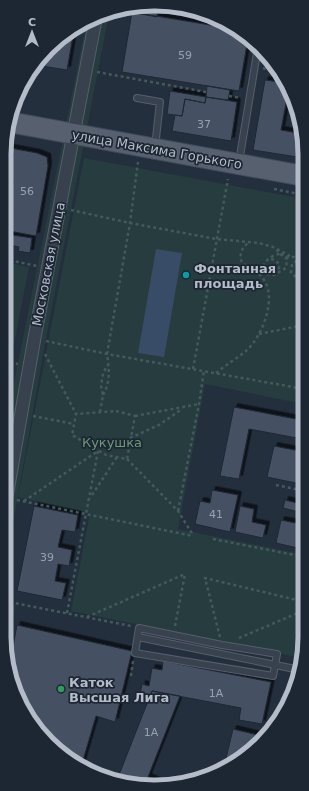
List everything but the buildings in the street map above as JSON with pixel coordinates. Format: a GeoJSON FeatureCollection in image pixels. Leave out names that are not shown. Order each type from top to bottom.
{"type":"FeatureCollection","features":[{"type":"Feature","properties":{"kind":"main road","name":"улица Максима Горького"},"geometry":{"type":"LineString","coordinates":[[15,123],[155,148],[233,171],[298,176]]}},
{"type":"Feature","properties":{"kind":"street","name":"Московская улица"},"geometry":{"type":"LineString","coordinates":[[11,465],[95,24]]}},
{"type":"Feature","properties":{"kind":"lane"},"geometry":{"type":"LineString","coordinates":[[233,171],[257,54]]}},
{"type":"Feature","properties":{"kind":"lane"},"geometry":{"type":"LineString","coordinates":[[137,98],[160,102],[155,148]]}},
{"type":"Feature","properties":{"kind":"lane"},"geometry":{"type":"LineString","coordinates":[[140,628],[174,634],[222,645],[277,654],[273,676],[135,653],[140,628]]}},
{"type":"Feature","properties":{"kind":"lane"},"geometry":{"type":"LineString","coordinates":[[138,636],[294,669]]}},
{"type":"Feature","properties":{"kind":"path"},"geometry":{"type":"LineString","coordinates":[[255,65],[270,70]]}},
{"type":"Feature","properties":{"kind":"path"},"geometry":{"type":"LineString","coordinates":[[86,70],[206,92]]}},
{"type":"Feature","properties":{"kind":"path"},"geometry":{"type":"LineString","coordinates":[[100,412],[103,395],[107,387],[110,374],[107,354],[130,223],[138,162]]}},
{"type":"Feature","properties":{"kind":"path"},"geometry":{"type":"LineString","coordinates":[[192,369],[216,238],[233,171]]}},
{"type":"Feature","properties":{"kind":"path"},"geometry":{"type":"LineString","coordinates":[[68,209],[130,223],[272,247],[298,259]]}},
{"type":"Feature","properties":{"kind":"path"},"geometry":{"type":"LineString","coordinates":[[216,373],[246,350],[259,334],[267,316],[267,287],[260,275],[242,263],[240,257],[242,248],[249,242]]}},
{"type":"Feature","properties":{"kind":"path"},"geometry":{"type":"LineString","coordinates":[[272,247],[285,257],[288,262],[286,268],[272,276],[265,272],[264,264],[274,255],[280,254]]}},
{"type":"Feature","properties":{"kind":"path"},"geometry":{"type":"LineString","coordinates":[[285,257],[294,257]]}},
{"type":"Feature","properties":{"kind":"path"},"geometry":{"type":"LineString","coordinates":[[294,257],[297,261],[292,264],[290,272],[296,278],[298,278]]}},
{"type":"Feature","properties":{"kind":"path"},"geometry":{"type":"LineString","coordinates":[[271,259],[275,260],[279,264],[279,271]]}},
{"type":"Feature","properties":{"kind":"path"},"geometry":{"type":"LineString","coordinates":[[11,261],[22,263]]}},
{"type":"Feature","properties":{"kind":"path"},"geometry":{"type":"LineString","coordinates":[[259,334],[298,326]]}},
{"type":"Feature","properties":{"kind":"path"},"geometry":{"type":"LineString","coordinates":[[35,335],[44,340],[107,354],[204,370],[298,388]]}},
{"type":"Feature","properties":{"kind":"path"},"geometry":{"type":"LineString","coordinates":[[11,499],[193,536],[178,511],[127,458],[106,455],[72,435],[76,414],[35,335]]}},
{"type":"Feature","properties":{"kind":"path"},"geometry":{"type":"LineString","coordinates":[[103,395],[101,386],[103,373],[108,364]]}},
{"type":"Feature","properties":{"kind":"path"},"geometry":{"type":"LineString","coordinates":[[178,511],[199,404],[204,370]]}},
{"type":"Feature","properties":{"kind":"path"},"geometry":{"type":"LineString","coordinates":[[76,414],[116,411],[135,416],[199,404]]}},
{"type":"Feature","properties":{"kind":"path"},"geometry":{"type":"LineString","coordinates":[[130,438],[159,425],[184,408]]}},
{"type":"Feature","properties":{"kind":"path"},"geometry":{"type":"LineString","coordinates":[[127,458],[135,416]]}},
{"type":"Feature","properties":{"kind":"path"},"geometry":{"type":"LineString","coordinates":[[40,418],[74,424]]}},
{"type":"Feature","properties":{"kind":"path"},"geometry":{"type":"LineString","coordinates":[[24,501],[98,451]]}},
{"type":"Feature","properties":{"kind":"path"},"geometry":{"type":"LineString","coordinates":[[68,613],[98,451]]}},
{"type":"Feature","properties":{"kind":"path"},"geometry":{"type":"LineString","coordinates":[[90,497],[117,457]]}},
{"type":"Feature","properties":{"kind":"path"},"geometry":{"type":"LineString","coordinates":[[276,485],[298,490]]}},
{"type":"Feature","properties":{"kind":"path"},"geometry":{"type":"LineString","coordinates":[[213,539],[298,556]]}},
{"type":"Feature","properties":{"kind":"path"},"geometry":{"type":"LineString","coordinates":[[87,617],[185,574],[174,634]]}},
{"type":"Feature","properties":{"kind":"path"},"geometry":{"type":"LineString","coordinates":[[298,600],[205,578],[222,645],[298,613]]}},
{"type":"Feature","properties":{"kind":"path"},"geometry":{"type":"LineString","coordinates":[[11,602],[140,628]]}},
{"type":"Feature","properties":{"kind":"path"},"geometry":{"type":"LineString","coordinates":[[130,676],[135,653]]}},
{"type":"Feature","properties":{"kind":"green space"},"geometry":{"type":"Polygon","coordinates":[[[108,19],[47,333],[11,534],[11,397],[85,29],[108,19]]]}},
{"type":"Feature","properties":{"kind":"green space","name":"Кукушка"},"geometry":{"type":"Polygon","coordinates":[[[84,158],[298,198],[298,403],[205,384],[178,529],[298,554],[298,646],[297,657],[71,611],[90,513],[18,497],[84,158]]]}},
{"type":"Feature","properties":{"kind":"green space"},"geometry":{"type":"Polygon","coordinates":[[[11,263],[29,267],[14,344],[11,343],[11,263]]]}},
{"type":"Feature","properties":{"kind":"green space"},"geometry":{"type":"Polygon","coordinates":[[[11,605],[15,606],[11,625],[11,605]]]}},
{"type":"Feature","properties":{"kind":"water"},"geometry":{"type":"Polygon","coordinates":[[[156,249],[182,253],[164,357],[138,353],[156,249]]]}},
{"type":"Feature","properties":{"kind":"place","name":"Фонтанная площадь"},"geometry":{"type":"Point","coordinates":[186,275]}},
{"type":"Feature","properties":{"kind":"place","name":"Каток Высшая Лига"},"geometry":{"type":"Point","coordinates":[61,689]}}]}
